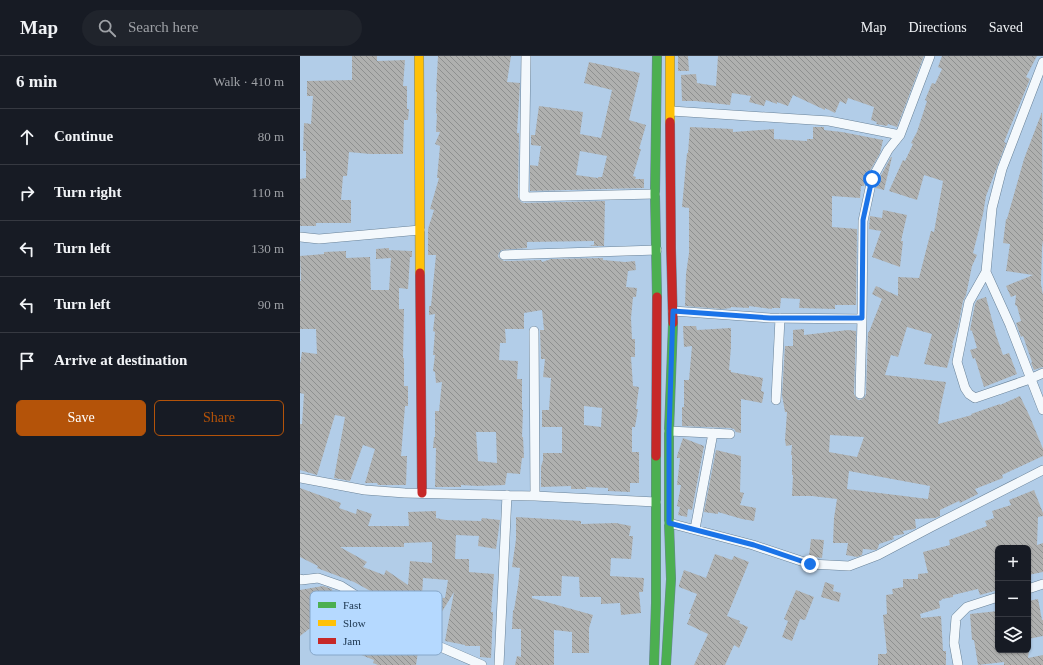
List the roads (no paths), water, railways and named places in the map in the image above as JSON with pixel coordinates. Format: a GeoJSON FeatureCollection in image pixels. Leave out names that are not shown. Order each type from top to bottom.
{"type":"FeatureCollection","features":[{"type":"Feature","properties":{"kind":"street"},"geometry":{"type":"LineString","coordinates":[[420,56],[422,494]]}},
{"type":"Feature","properties":{"kind":"street"},"geometry":{"type":"LineString","coordinates":[[526,56],[524,197],[655,194]]}},
{"type":"Feature","properties":{"kind":"street"},"geometry":{"type":"LineString","coordinates":[[654,665],[656,603],[658,292],[655,194],[657,56]]}},
{"type":"Feature","properties":{"kind":"street"},"geometry":{"type":"LineString","coordinates":[[666,665],[671,579],[669,523],[669,431],[673,311],[670,56]]}},
{"type":"Feature","properties":{"kind":"street"},"geometry":{"type":"LineString","coordinates":[[860,394],[863,220],[872,179],[888,150],[900,135],[930,56]]}},
{"type":"Feature","properties":{"kind":"street"},"geometry":{"type":"LineString","coordinates":[[1043,62],[1002,169],[992,208],[986,272],[969,302],[957,362],[965,388],[969,394],[975,398],[1043,373]]}},
{"type":"Feature","properties":{"kind":"street"},"geometry":{"type":"LineString","coordinates":[[671,111],[829,121],[900,135]]}},
{"type":"Feature","properties":{"kind":"street"},"geometry":{"type":"LineString","coordinates":[[300,237],[318,238],[420,230]]}},
{"type":"Feature","properties":{"kind":"street"},"geometry":{"type":"LineString","coordinates":[[504,255],[656,250]]}},
{"type":"Feature","properties":{"kind":"street"},"geometry":{"type":"LineString","coordinates":[[986,272],[1010,325],[1043,410]]}},
{"type":"Feature","properties":{"kind":"street"},"geometry":{"type":"LineString","coordinates":[[673,311],[780,318],[862,318]]}},
{"type":"Feature","properties":{"kind":"street"},"geometry":{"type":"LineString","coordinates":[[776,400],[780,318]]}},
{"type":"Feature","properties":{"kind":"street"},"geometry":{"type":"LineString","coordinates":[[534,331],[535,496]]}},
{"type":"Feature","properties":{"kind":"street"},"geometry":{"type":"LineString","coordinates":[[669,431],[730,434]]}},
{"type":"Feature","properties":{"kind":"street"},"geometry":{"type":"LineString","coordinates":[[695,529],[713,433]]}},
{"type":"Feature","properties":{"kind":"street"},"geometry":{"type":"LineString","coordinates":[[669,523],[754,545],[810,564],[849,566],[878,555],[931,526],[1043,470]]}},
{"type":"Feature","properties":{"kind":"street"},"geometry":{"type":"LineString","coordinates":[[300,478],[365,490],[422,494],[507,495],[656,502]]}},
{"type":"Feature","properties":{"kind":"street"},"geometry":{"type":"LineString","coordinates":[[500,665],[507,495]]}},
{"type":"Feature","properties":{"kind":"street"},"geometry":{"type":"LineString","coordinates":[[300,579],[318,578],[341,586],[349,591]]}},
{"type":"Feature","properties":{"kind":"street"},"geometry":{"type":"LineString","coordinates":[[1031,588],[1043,585]]}},
{"type":"Feature","properties":{"kind":"street"},"geometry":{"type":"LineString","coordinates":[[958,665],[954,643],[956,618],[967,607],[995,598]]}},
{"type":"Feature","properties":{"kind":"street"},"geometry":{"type":"LineString","coordinates":[[442,648],[482,665]]}}]}
